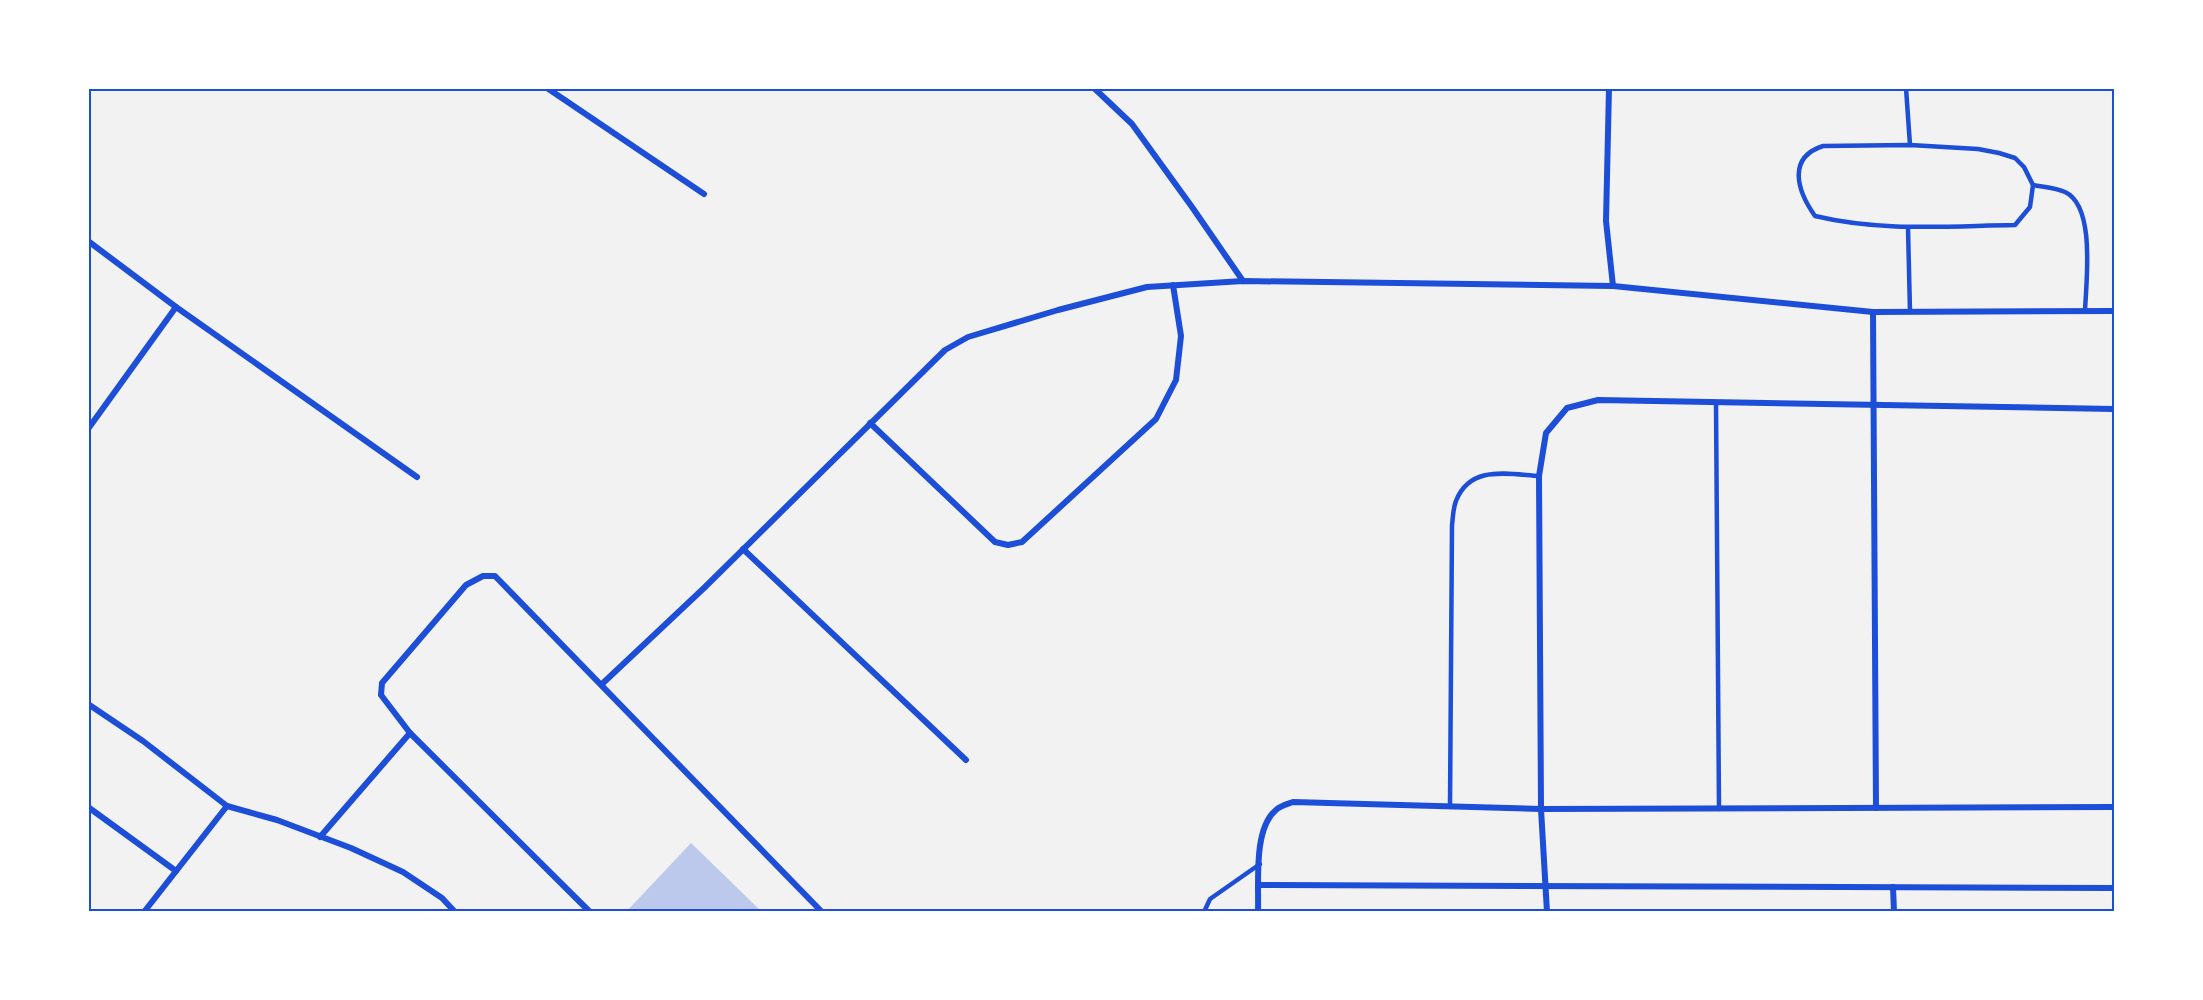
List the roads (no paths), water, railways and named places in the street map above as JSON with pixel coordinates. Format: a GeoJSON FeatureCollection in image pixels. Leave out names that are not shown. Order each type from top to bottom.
{"type":"FeatureCollection","features":[{"type":"Feature","properties":{"kind":"street"},"geometry":{"type":"LineString","coordinates":[[548,88],[704,194]]}},
{"type":"Feature","properties":{"kind":"street"},"geometry":{"type":"LineString","coordinates":[[1094,88],[1132,124],[1243,281]]}},
{"type":"Feature","properties":{"kind":"street"},"geometry":{"type":"LineString","coordinates":[[1609,88],[1606,221],[1612,286]]}},
{"type":"Feature","properties":{"kind":"street"},"geometry":{"type":"LineString","coordinates":[[88,241],[176,308],[417,477]]}},
{"type":"Feature","properties":{"kind":"street"},"geometry":{"type":"LineString","coordinates":[[602,684],[945,350],[968,337],[1147,287],[1243,281],[1612,286],[1873,312],[2115,311]]}},
{"type":"Feature","properties":{"kind":"street"},"geometry":{"type":"LineString","coordinates":[[870,423],[995,542],[1008,545],[1022,542],[1156,419],[1176,380],[1181,336],[1173,285]]}},
{"type":"Feature","properties":{"kind":"street"},"geometry":{"type":"LineString","coordinates":[[88,429],[176,308]]}},
{"type":"Feature","properties":{"kind":"street"},"geometry":{"type":"LineString","coordinates":[[1873,312],[1876,808]]}},
{"type":"Feature","properties":{"kind":"street"},"geometry":{"type":"LineString","coordinates":[[1547,912],[1541,809],[1539,476],[1546,433],[1567,408],[1598,400],[2115,408]]}},
{"type":"Feature","properties":{"kind":"street"},"geometry":{"type":"LineString","coordinates":[[742,549],[966,760]]}},
{"type":"Feature","properties":{"kind":"street"},"geometry":{"type":"LineString","coordinates":[[590,912],[410,733],[381,695],[382,683],[466,585],[483,576],[495,576],[822,912]]}},
{"type":"Feature","properties":{"kind":"street"},"geometry":{"type":"LineString","coordinates":[[88,704],[143,741],[227,806],[277,820],[351,848],[403,872],[441,898],[455,912]]}},
{"type":"Feature","properties":{"kind":"street"},"geometry":{"type":"LineString","coordinates":[[320,837],[410,733]]}},
{"type":"Feature","properties":{"kind":"street"},"geometry":{"type":"LineString","coordinates":[[1258,912],[1260,835],[1267,820],[1276,809],[1293,802],[1541,809],[2115,807]]}},
{"type":"Feature","properties":{"kind":"street"},"geometry":{"type":"LineString","coordinates":[[144,912],[227,806]]}},
{"type":"Feature","properties":{"kind":"street"},"geometry":{"type":"LineString","coordinates":[[88,807],[176,871]]}},
{"type":"Feature","properties":{"kind":"street"},"geometry":{"type":"LineString","coordinates":[[1259,885],[2115,888]]}},
{"type":"Feature","properties":{"kind":"street"},"geometry":{"type":"LineString","coordinates":[[1893,887],[1894,912]]}},
{"type":"Feature","properties":{"kind":"lane"},"geometry":{"type":"LineString","coordinates":[[1906,88],[1910,145]]}},
{"type":"Feature","properties":{"kind":"lane"},"geometry":{"type":"LineString","coordinates":[[1910,145],[1978,148],[2015,158],[2024,167],[2033,185],[2030,207],[2014,225],[1908,228],[1839,222],[1815,216],[1804,200],[1798,182],[1800,164],[1811,150],[1823,146],[1910,145]]}},
{"type":"Feature","properties":{"kind":"lane"},"geometry":{"type":"LineString","coordinates":[[2033,185],[2067,193],[2078,206],[2088,240],[2085,311]]}},
{"type":"Feature","properties":{"kind":"lane"},"geometry":{"type":"LineString","coordinates":[[1908,228],[1910,312]]}},
{"type":"Feature","properties":{"kind":"lane"},"geometry":{"type":"LineString","coordinates":[[1716,403],[1719,809]]}},
{"type":"Feature","properties":{"kind":"lane"},"geometry":{"type":"LineString","coordinates":[[1450,807],[1452,525],[1455,502],[1467,483],[1491,472],[1539,476]]}},
{"type":"Feature","properties":{"kind":"lane"},"geometry":{"type":"LineString","coordinates":[[1204,912],[1210,899],[1260,864]]}}]}
